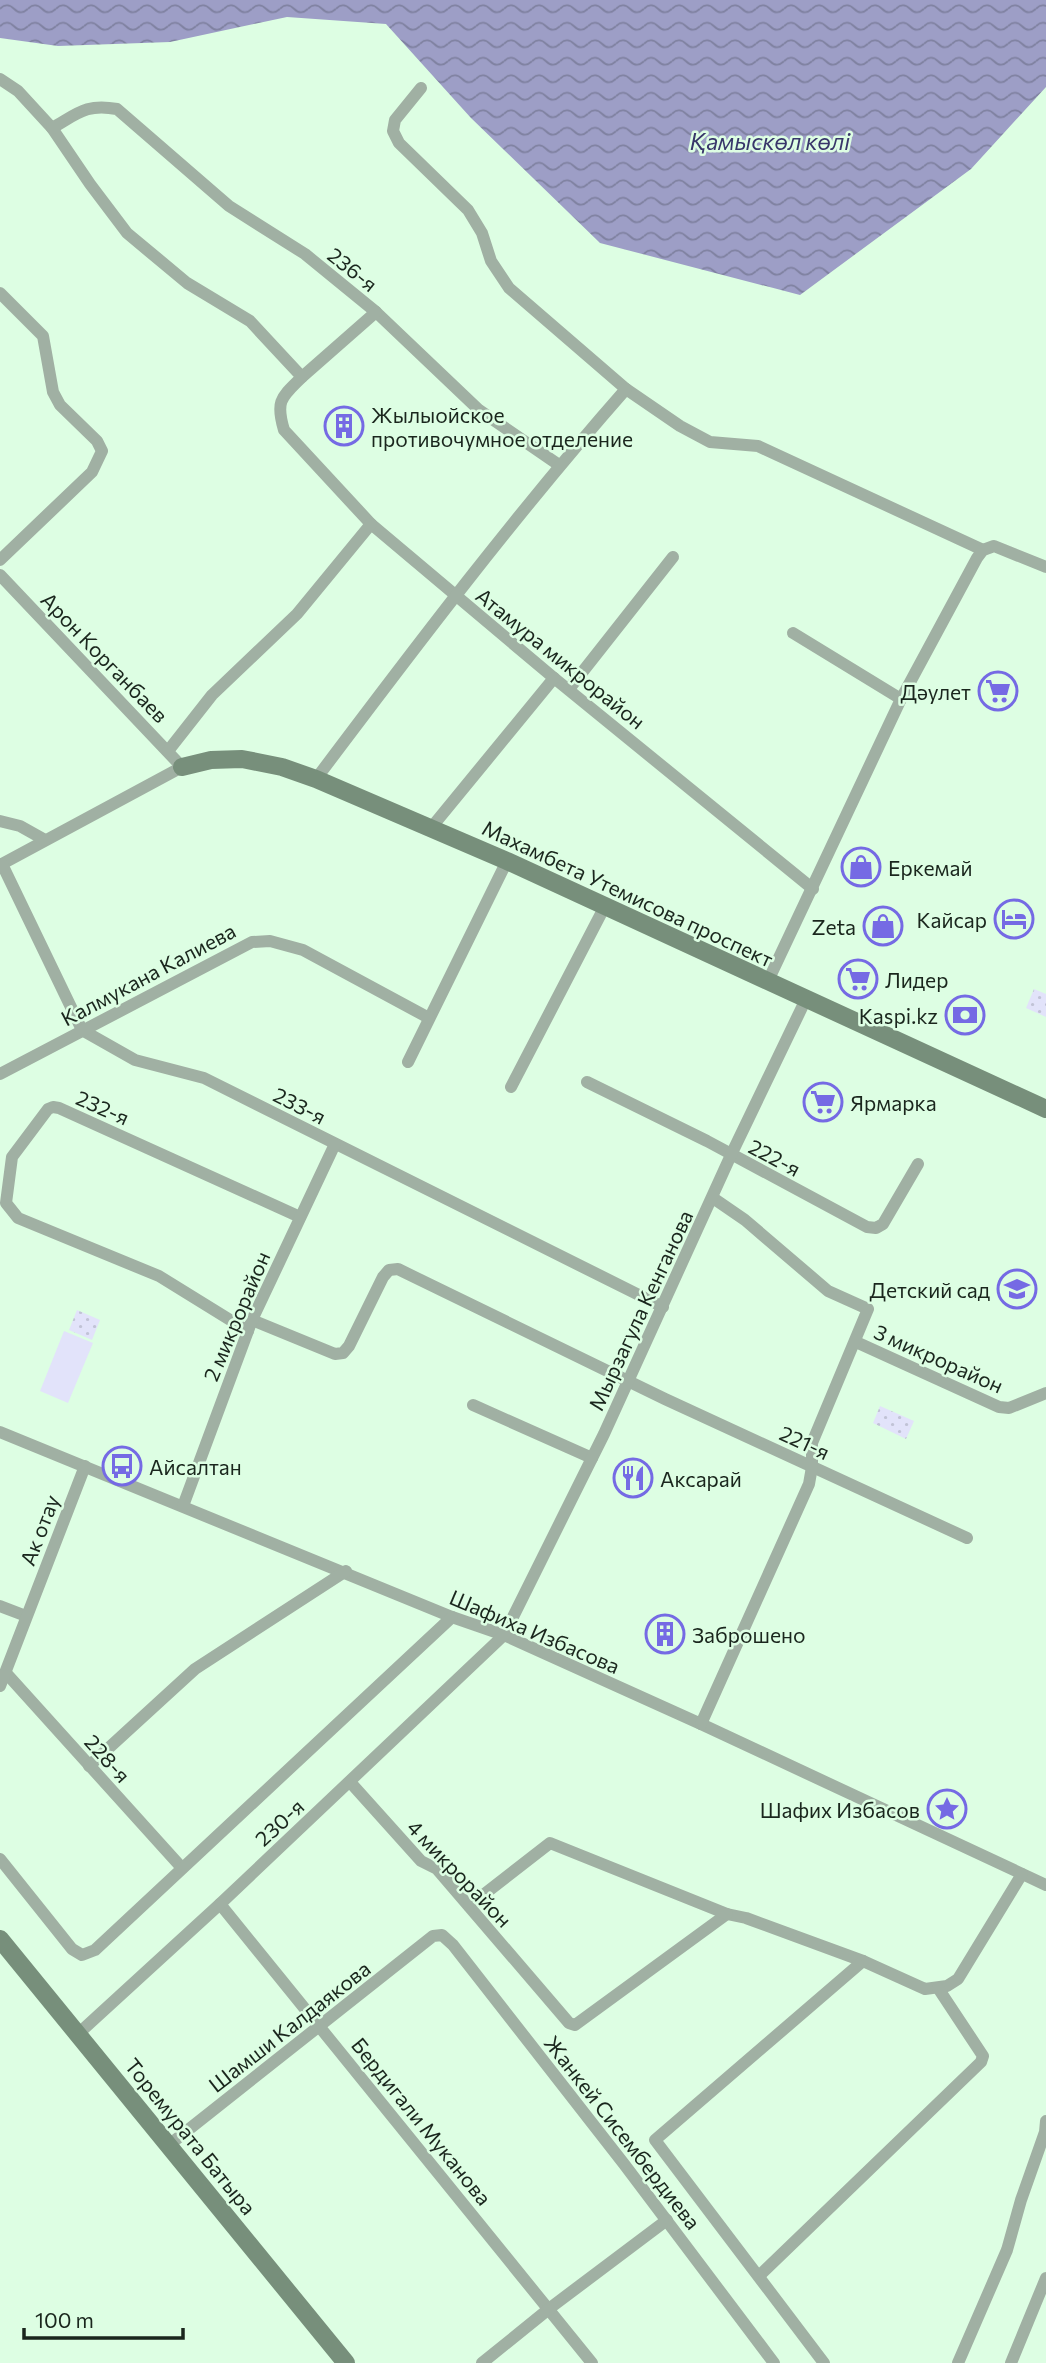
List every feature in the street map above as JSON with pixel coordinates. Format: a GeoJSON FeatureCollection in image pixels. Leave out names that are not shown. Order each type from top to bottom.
{"type":"FeatureCollection","features":[{"type":"Feature","properties":{"kind":"street"},"geometry":{"type":"LineString","coordinates":[[0,79],[18,91],[52,128],[127,233],[187,283],[250,321],[302,376],[376,312]]}},
{"type":"Feature","properties":{"kind":"street"},"geometry":{"type":"LineString","coordinates":[[421,88],[395,120],[393,131],[399,143],[468,210],[482,233],[491,261],[509,288],[626,389],[680,426],[710,442],[758,446],[983,550]]}},
{"type":"Feature","properties":{"kind":"street","name":"236-я"},"geometry":{"type":"LineString","coordinates":[[52,128],[87,108],[100,106],[117,109],[229,206],[305,254],[376,312],[479,410],[559,465]]}},
{"type":"Feature","properties":{"kind":"street"},"geometry":{"type":"LineString","coordinates":[[0,293],[43,336],[53,392],[60,405],[97,441],[102,451],[92,472],[0,560]]}},
{"type":"Feature","properties":{"kind":"street","name":"Атамура микрорайон"},"geometry":{"type":"LineString","coordinates":[[302,376],[283,397],[278,413],[284,430],[295,445],[371,524],[554,678],[813,889]]}},
{"type":"Feature","properties":{"kind":"street"},"geometry":{"type":"LineString","coordinates":[[316,779],[559,465],[626,389]]}},
{"type":"Feature","properties":{"kind":"street"},"geometry":{"type":"LineString","coordinates":[[168,751],[212,695],[297,614],[371,524]]}},
{"type":"Feature","properties":{"kind":"street"},"geometry":{"type":"LineString","coordinates":[[768,982],[901,699],[976,558],[983,550],[994,546],[1046,566]]}},
{"type":"Feature","properties":{"kind":"street"},"geometry":{"type":"LineString","coordinates":[[569,690],[673,557]]}},
{"type":"Feature","properties":{"kind":"street","name":"Арон Корганбаев"},"geometry":{"type":"LineString","coordinates":[[0,575],[181,767]]}},
{"type":"Feature","properties":{"kind":"street"},"geometry":{"type":"LineString","coordinates":[[793,633],[901,699]]}},
{"type":"Feature","properties":{"kind":"street"},"geometry":{"type":"LineString","coordinates":[[431,828],[554,678]]}},
{"type":"Feature","properties":{"kind":"street","name":"Махамбета Утемисова проспект"},"geometry":{"type":"LineString","coordinates":[[181,767],[211,760],[242,759],[282,767],[316,779],[507,861],[1046,1109]]}},
{"type":"Feature","properties":{"kind":"street"},"geometry":{"type":"LineString","coordinates":[[82,1030],[1,864],[181,767]]}},
{"type":"Feature","properties":{"kind":"street"},"geometry":{"type":"LineString","coordinates":[[0,821],[20,826],[46,840]]}},
{"type":"Feature","properties":{"kind":"street"},"geometry":{"type":"LineString","coordinates":[[408,1062],[507,861]]}},
{"type":"Feature","properties":{"kind":"street"},"geometry":{"type":"LineString","coordinates":[[511,1087],[606,906]]}},
{"type":"Feature","properties":{"kind":"street","name":"Калмукана Калиева"},"geometry":{"type":"LineString","coordinates":[[0,1073],[251,942],[270,941],[303,950],[429,1018]]}},
{"type":"Feature","properties":{"kind":"street","name":"Мырзагула Кенганова"},"geometry":{"type":"LineString","coordinates":[[504,1635],[592,1458],[806,999]]}},
{"type":"Feature","properties":{"kind":"street","name":"233-я"},"geometry":{"type":"LineString","coordinates":[[82,1030],[135,1060],[204,1078],[663,1307]]}},
{"type":"Feature","properties":{"kind":"street","name":"222-я"},"geometry":{"type":"LineString","coordinates":[[587,1082],[707,1141],[867,1227],[876,1228],[883,1224],[918,1164]]}},
{"type":"Feature","properties":{"kind":"street","name":"232-я"},"geometry":{"type":"LineString","coordinates":[[300,1217],[52,1107],[12,1157],[3,1204],[18,1218],[159,1276],[250,1325],[335,1354],[343,1353],[349,1346],[383,1277],[389,1270],[398,1269],[627,1381]]}},
{"type":"Feature","properties":{"kind":"street","name":"2 микрорайон"},"geometry":{"type":"LineString","coordinates":[[183,1506],[250,1325],[335,1144]]}},
{"type":"Feature","properties":{"kind":"street"},"geometry":{"type":"LineString","coordinates":[[701,1724],[809,1485],[812,1443],[869,1309],[828,1291],[745,1220],[713,1198]]}},
{"type":"Feature","properties":{"kind":"street","name":"3 микрорайон"},"geometry":{"type":"LineString","coordinates":[[856,1342],[999,1406],[1009,1408],[1046,1392]]}},
{"type":"Feature","properties":{"kind":"street","name":"221-я"},"geometry":{"type":"LineString","coordinates":[[627,1381],[967,1538]]}},
{"type":"Feature","properties":{"kind":"street"},"geometry":{"type":"LineString","coordinates":[[473,1405],[592,1458]]}},
{"type":"Feature","properties":{"kind":"street","name":"Шафиха Избасова"},"geometry":{"type":"LineString","coordinates":[[0,1432],[452,1617],[504,1635],[1046,1885]]}},
{"type":"Feature","properties":{"kind":"street","name":"Ак отау"},"geometry":{"type":"LineString","coordinates":[[0,1686],[85,1466]]}},
{"type":"Feature","properties":{"kind":"street"},"geometry":{"type":"LineString","coordinates":[[89,1766],[195,1669],[346,1572]]}},
{"type":"Feature","properties":{"kind":"street"},"geometry":{"type":"LineString","coordinates":[[0,1606],[26,1616]]}},
{"type":"Feature","properties":{"kind":"street","name":"230-я"},"geometry":{"type":"LineString","coordinates":[[0,1858],[72,1949],[82,1955],[95,1950],[452,1617]]}},
{"type":"Feature","properties":{"kind":"street","name":"230-я"},"geometry":{"type":"LineString","coordinates":[[78,2034],[220,1904],[504,1635]]}},
{"type":"Feature","properties":{"kind":"street","name":"228-я"},"geometry":{"type":"LineString","coordinates":[[6,1673],[181,1868]]}},
{"type":"Feature","properties":{"kind":"street","name":"4 микрорайон"},"geometry":{"type":"LineString","coordinates":[[350,1782],[421,1861],[436,1869],[470,1906],[569,2023],[575,2025],[581,2022],[727,1914]]}},
{"type":"Feature","properties":{"kind":"street"},"geometry":{"type":"LineString","coordinates":[[470,1906],[550,1843],[727,1914],[746,1918],[863,1961],[925,1989],[947,1986],[958,1979],[1021,1874]]}},
{"type":"Feature","properties":{"kind":"street","name":"Бердигали Муканова"},"geometry":{"type":"LineString","coordinates":[[220,1904],[593,2363]]}},
{"type":"Feature","properties":{"kind":"street","name":"Жанкей Сисембердиева"},"geometry":{"type":"LineString","coordinates":[[433,1936],[442,1935],[453,1945],[667,2220],[774,2363]]}},
{"type":"Feature","properties":{"kind":"street","name":"Шамши Калдаякова"},"geometry":{"type":"LineString","coordinates":[[169,2145],[433,1936]]}},
{"type":"Feature","properties":{"kind":"street","name":"Торемурата Батыра"},"geometry":{"type":"LineString","coordinates":[[0,1939],[346,2363]]}},
{"type":"Feature","properties":{"kind":"street"},"geometry":{"type":"LineString","coordinates":[[824,2363],[654,2140],[863,1961]]}},
{"type":"Feature","properties":{"kind":"street"},"geometry":{"type":"LineString","coordinates":[[759,2277],[981,2062],[983,2056],[937,1988]]}},
{"type":"Feature","properties":{"kind":"street"},"geometry":{"type":"LineString","coordinates":[[958,2363],[1007,2250],[1045,2132],[1046,2121]]}},
{"type":"Feature","properties":{"kind":"street"},"geometry":{"type":"LineString","coordinates":[[482,2363],[667,2220]]}},
{"type":"Feature","properties":{"kind":"street"},"geometry":{"type":"LineString","coordinates":[[1011,2363],[1046,2278]]}},
{"type":"Feature","properties":{"kind":"shaded area"},"geometry":{"type":"Polygon","coordinates":[[[1034,989],[1046,994],[1046,1017],[1026,1008],[1034,989]]]}},
{"type":"Feature","properties":{"kind":"shaded area"},"geometry":{"type":"Polygon","coordinates":[[[77,1310],[100,1320],[92,1340],[69,1330],[77,1310]]]}},
{"type":"Feature","properties":{"kind":"shaded area"},"geometry":{"type":"Polygon","coordinates":[[[64,1331],[93,1343],[68,1403],[40,1391],[64,1331]]]}},
{"type":"Feature","properties":{"kind":"shaded area"},"geometry":{"type":"Polygon","coordinates":[[[880,1406],[914,1421],[906,1439],[873,1423],[880,1406]]]}},
{"type":"Feature","properties":{"kind":"water","name":"Қамыскөл көлі"},"geometry":{"type":"Polygon","coordinates":[[[0,0],[1046,0],[1046,87],[971,169],[800,295],[600,243],[471,118],[386,24],[287,17],[170,42],[58,46],[0,38],[0,0]]]}},
{"type":"Feature","properties":{"kind":"place","name":"Жылыойское противочумное отделение"},"geometry":{"type":"Point","coordinates":[344,426]}},
{"type":"Feature","properties":{"kind":"place","name":"Дәулет"},"geometry":{"type":"Point","coordinates":[998,691]}},
{"type":"Feature","properties":{"kind":"place","name":"Еркемай"},"geometry":{"type":"Point","coordinates":[861,867]}},
{"type":"Feature","properties":{"kind":"place","name":"Кайсар"},"geometry":{"type":"Point","coordinates":[1014,919]}},
{"type":"Feature","properties":{"kind":"place","name":"Zeta"},"geometry":{"type":"Point","coordinates":[883,926]}},
{"type":"Feature","properties":{"kind":"place","name":"Лидер"},"geometry":{"type":"Point","coordinates":[858,979]}},
{"type":"Feature","properties":{"kind":"place","name":"Kaspi.kz"},"geometry":{"type":"Point","coordinates":[965,1015]}},
{"type":"Feature","properties":{"kind":"place","name":"Ярмарка"},"geometry":{"type":"Point","coordinates":[823,1102]}},
{"type":"Feature","properties":{"kind":"place","name":"Детский сад"},"geometry":{"type":"Point","coordinates":[1017,1289]}},
{"type":"Feature","properties":{"kind":"place","name":"Айсалтан"},"geometry":{"type":"Point","coordinates":[122,1466]}},
{"type":"Feature","properties":{"kind":"place","name":"Аксарай"},"geometry":{"type":"Point","coordinates":[633,1478]}},
{"type":"Feature","properties":{"kind":"place","name":"Заброшено"},"geometry":{"type":"Point","coordinates":[665,1634]}},
{"type":"Feature","properties":{"kind":"place","name":"Шафих Избасов"},"geometry":{"type":"Point","coordinates":[947,1809]}}]}
